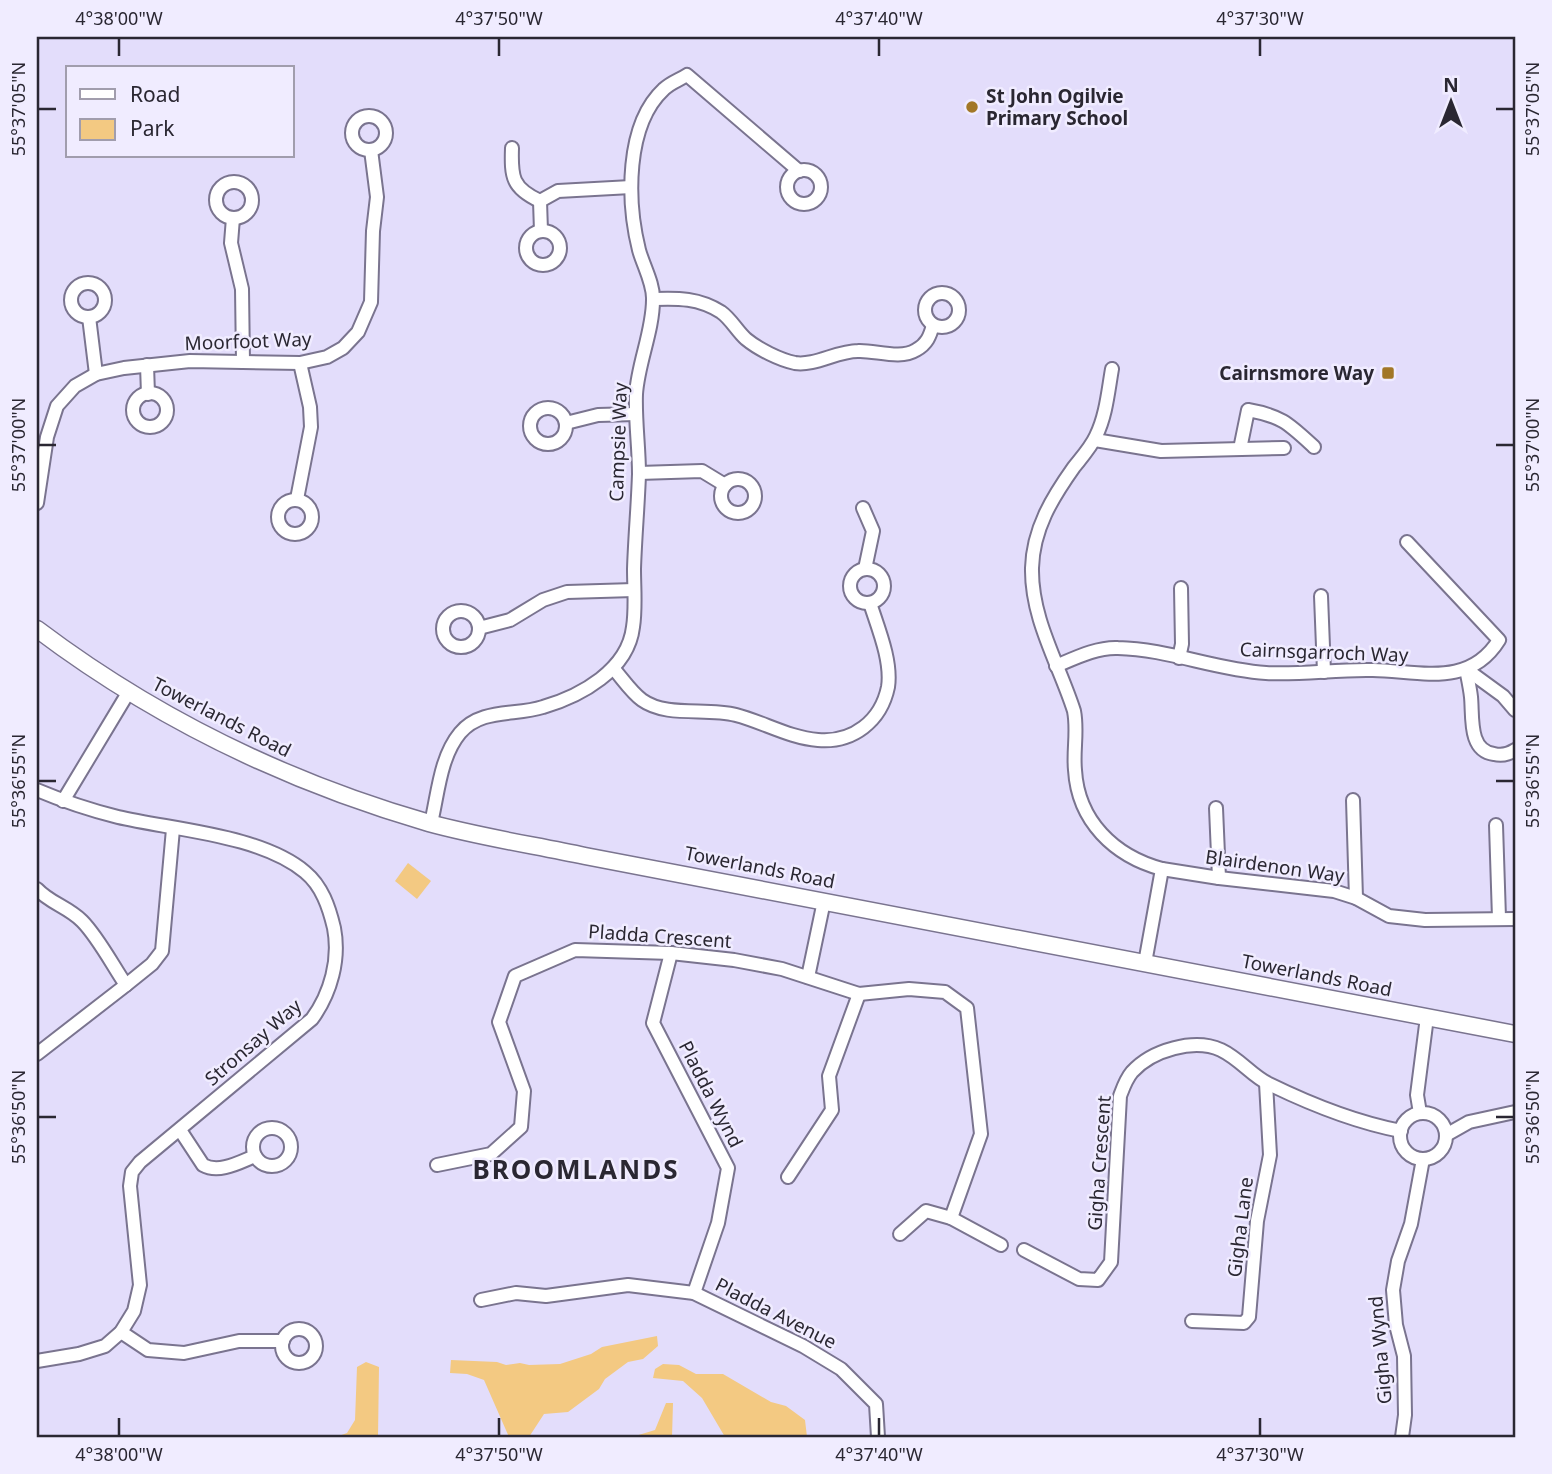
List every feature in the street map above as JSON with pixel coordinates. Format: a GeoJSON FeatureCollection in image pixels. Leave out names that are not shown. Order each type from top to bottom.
{"type":"FeatureCollection","features":[{"type":"Feature","properties":{"kind":"street","name":"Campsie Way"},"geometry":{"type":"LineString","coordinates":[[431,823],[449,750],[461,732],[474,721],[488,715],[544,707],[592,685],[613,668],[627,651],[633,630],[639,473],[636,391],[653,299],[638,247],[631,187],[634,142],[654,100],[665,88],[687,75],[799,171]]}},
{"type":"Feature","properties":{"kind":"street"},"geometry":{"type":"LineString","coordinates":[[512,148],[511,167],[516,184],[527,195],[540,201]]}},
{"type":"Feature","properties":{"kind":"street","name":"Moorfoot Way"},"geometry":{"type":"LineString","coordinates":[[37,503],[47,437],[57,407],[75,386],[96,374],[190,361],[300,363],[327,357],[344,348],[358,332],[371,302],[377,197],[371,150]]}},
{"type":"Feature","properties":{"kind":"street"},"geometry":{"type":"LineString","coordinates":[[540,201],[558,191],[631,187]]}},
{"type":"Feature","properties":{"kind":"street"},"geometry":{"type":"LineString","coordinates":[[540,201],[541,231]]}},
{"type":"Feature","properties":{"kind":"street"},"geometry":{"type":"LineString","coordinates":[[233,218],[231,243],[242,289],[243,362]]}},
{"type":"Feature","properties":{"kind":"street"},"geometry":{"type":"LineString","coordinates":[[653,299],[680,298],[699,302],[722,313],[747,339],[767,352],[794,363],[858,351],[903,354],[915,352],[929,340],[933,325]]}},
{"type":"Feature","properties":{"kind":"street"},"geometry":{"type":"LineString","coordinates":[[89,317],[96,374]]}},
{"type":"Feature","properties":{"kind":"street"},"geometry":{"type":"LineString","coordinates":[[296,499],[311,427],[310,407],[300,363]]}},
{"type":"Feature","properties":{"kind":"street"},"geometry":{"type":"LineString","coordinates":[[147,365],[148,394]]}},
{"type":"Feature","properties":{"kind":"street"},"geometry":{"type":"LineString","coordinates":[[1112,369],[1102,422],[1095,440],[1047,507],[1038,529],[1032,569],[1037,605],[1056,666],[1074,711],[1075,776],[1085,810],[1092,823],[1111,844],[1135,860],[1161,869],[1145,963]]}},
{"type":"Feature","properties":{"kind":"street"},"geometry":{"type":"LineString","coordinates":[[1240,449],[1248,410],[1272,414],[1286,421],[1314,447]]}},
{"type":"Feature","properties":{"kind":"street"},"geometry":{"type":"LineString","coordinates":[[566,423],[598,415],[636,414]]}},
{"type":"Feature","properties":{"kind":"street"},"geometry":{"type":"LineString","coordinates":[[1095,440],[1161,451],[1284,448]]}},
{"type":"Feature","properties":{"kind":"street"},"geometry":{"type":"LineString","coordinates":[[639,473],[702,471],[724,485]]}},
{"type":"Feature","properties":{"kind":"street"},"geometry":{"type":"LineString","coordinates":[[863,508],[873,531],[864,569]]}},
{"type":"Feature","properties":{"kind":"street","name":"Cairnsgarroch Way"},"geometry":{"type":"LineString","coordinates":[[1056,666],[1083,655],[1115,648],[1265,673],[1373,670],[1419,674],[1449,673],[1480,663],[1492,653],[1499,640],[1407,542]]}},
{"type":"Feature","properties":{"kind":"street"},"geometry":{"type":"LineString","coordinates":[[864,569],[877,571],[885,584],[882,595],[870,603],[858,601],[850,588],[853,576],[864,569]]}},
{"type":"Feature","properties":{"kind":"street"},"geometry":{"type":"LineString","coordinates":[[1179,658],[1182,644],[1181,588]]}},
{"type":"Feature","properties":{"kind":"street"},"geometry":{"type":"LineString","coordinates":[[479,628],[510,620],[543,600],[567,592],[634,590]]}},
{"type":"Feature","properties":{"kind":"street"},"geometry":{"type":"LineString","coordinates":[[1321,596],[1324,672]]}},
{"type":"Feature","properties":{"kind":"street"},"geometry":{"type":"LineString","coordinates":[[613,668],[642,700],[663,709],[735,715],[818,740],[841,738],[859,733],[872,721],[888,686],[887,667],[870,603]]}},
{"type":"Feature","properties":{"kind":"street","name":"Towerlands Road"},"geometry":{"type":"LineString","coordinates":[[37,629],[77,660],[128,693],[204,736],[334,793],[431,823],[585,856],[1515,1034]]}},
{"type":"Feature","properties":{"kind":"street"},"geometry":{"type":"LineString","coordinates":[[1466,669],[1503,696],[1515,710]]}},
{"type":"Feature","properties":{"kind":"street"},"geometry":{"type":"LineString","coordinates":[[1466,669],[1473,732],[1477,744],[1495,755],[1504,755],[1515,750]]}},
{"type":"Feature","properties":{"kind":"street"},"geometry":{"type":"LineString","coordinates":[[63,801],[128,693]]}},
{"type":"Feature","properties":{"kind":"street","name":"Stronsay Way"},"geometry":{"type":"LineString","coordinates":[[37,790],[63,801],[115,816],[266,849],[307,874],[322,892],[335,937],[335,957],[328,989],[312,1018],[140,1162],[132,1172],[130,1186],[140,1285],[134,1311],[121,1332]]}},
{"type":"Feature","properties":{"kind":"street"},"geometry":{"type":"LineString","coordinates":[[1353,800],[1356,898]]}},
{"type":"Feature","properties":{"kind":"street"},"geometry":{"type":"LineString","coordinates":[[1216,808],[1219,878]]}},
{"type":"Feature","properties":{"kind":"street"},"geometry":{"type":"LineString","coordinates":[[1496,825],[1499,918]]}},
{"type":"Feature","properties":{"kind":"street"},"geometry":{"type":"LineString","coordinates":[[37,1054],[152,964],[162,951],[173,829]]}},
{"type":"Feature","properties":{"kind":"street","name":"Blairdenon Way"},"geometry":{"type":"LineString","coordinates":[[1161,869],[1334,891],[1356,898],[1389,916],[1425,920],[1515,919]]}},
{"type":"Feature","properties":{"kind":"street"},"geometry":{"type":"LineString","coordinates":[[37,888],[46,899],[67,908],[83,921],[126,985]]}},
{"type":"Feature","properties":{"kind":"street"},"geometry":{"type":"LineString","coordinates":[[808,977],[824,901]]}},
{"type":"Feature","properties":{"kind":"street","name":"Pladda Crescent"},"geometry":{"type":"LineString","coordinates":[[437,1166],[491,1154],[521,1127],[524,1091],[499,1022],[515,976],[575,950],[671,953],[734,960],[782,969],[859,994]]}},
{"type":"Feature","properties":{"kind":"street","name":"Pladda Wynd"},"geometry":{"type":"LineString","coordinates":[[671,953],[653,1023],[728,1168],[718,1223],[694,1293]]}},
{"type":"Feature","properties":{"kind":"street"},"geometry":{"type":"LineString","coordinates":[[788,1177],[832,1110],[829,1076],[859,994],[909,989],[945,992],[968,1008],[973,1080],[981,1135],[951,1218]]}},
{"type":"Feature","properties":{"kind":"street"},"geometry":{"type":"LineString","coordinates":[[1420,1113],[1417,1095],[1427,1017]]}},
{"type":"Feature","properties":{"kind":"street","name":"Gigha Crescent"},"geometry":{"type":"LineString","coordinates":[[1024,1250],[1079,1279],[1098,1280],[1111,1262],[1120,1096],[1130,1074],[1140,1065],[1188,1044],[1219,1049],[1241,1061],[1266,1083],[1340,1116],[1401,1131]]}},
{"type":"Feature","properties":{"kind":"street","name":"Gigha Lane"},"geometry":{"type":"LineString","coordinates":[[1192,1321],[1236,1324],[1244,1323],[1249,1317],[1257,1221],[1270,1155],[1266,1083]]}},
{"type":"Feature","properties":{"kind":"street"},"geometry":{"type":"LineString","coordinates":[[1446,1135],[1469,1122],[1515,1112]]}},
{"type":"Feature","properties":{"kind":"street"},"geometry":{"type":"LineString","coordinates":[[1420,1113],[1428,1113],[1443,1124],[1445,1143],[1439,1152],[1423,1159],[1415,1157],[1405,1150],[1401,1143],[1401,1131],[1406,1120],[1420,1113]]}},
{"type":"Feature","properties":{"kind":"street"},"geometry":{"type":"LineString","coordinates":[[180,1130],[203,1165],[209,1168],[232,1166],[255,1156]]}},
{"type":"Feature","properties":{"kind":"street","name":"Gigha Wynd"},"geometry":{"type":"LineString","coordinates":[[1402,1437],[1405,1415],[1404,1356],[1396,1325],[1393,1290],[1398,1261],[1411,1224],[1423,1159]]}},
{"type":"Feature","properties":{"kind":"street"},"geometry":{"type":"LineString","coordinates":[[900,1234],[926,1211],[951,1218],[1001,1245]]}},
{"type":"Feature","properties":{"kind":"street","name":"Pladda Avenue"},"geometry":{"type":"LineString","coordinates":[[481,1300],[516,1293],[546,1296],[628,1285],[694,1293],[803,1346],[841,1369],[876,1404],[878,1437]]}},
{"type":"Feature","properties":{"kind":"street"},"geometry":{"type":"LineString","coordinates":[[37,1361],[79,1354],[104,1346],[121,1332],[148,1350],[184,1353],[239,1341],[283,1341]]}},
{"type":"Feature","properties":{"kind":"green space"},"geometry":{"type":"Polygon","coordinates":[[[408,863],[431,881],[417,899],[395,881],[408,863]]]}},
{"type":"Feature","properties":{"kind":"green space"},"geometry":{"type":"Polygon","coordinates":[[[657,1336],[658,1346],[643,1359],[628,1362],[605,1379],[599,1389],[568,1412],[544,1414],[529,1437],[509,1437],[484,1380],[467,1374],[450,1373],[451,1360],[497,1362],[506,1365],[560,1364],[591,1354],[602,1347],[657,1336]]]}},
{"type":"Feature","properties":{"kind":"green space"},"geometry":{"type":"Polygon","coordinates":[[[366,1362],[379,1367],[378,1437],[336,1437],[347,1433],[355,1420],[357,1367],[366,1362]]]}},
{"type":"Feature","properties":{"kind":"green space"},"geometry":{"type":"Polygon","coordinates":[[[663,1364],[679,1365],[696,1374],[723,1374],[771,1402],[786,1406],[805,1420],[807,1437],[725,1437],[702,1398],[683,1381],[653,1378],[655,1369],[663,1364]]]}},
{"type":"Feature","properties":{"kind":"green space"},"geometry":{"type":"Polygon","coordinates":[[[666,1403],[673,1403],[672,1437],[632,1437],[655,1430],[666,1403]]]}},
{"type":"Feature","properties":{"kind":"place","name":"St John Ogilvie Primary School"},"geometry":{"type":"Point","coordinates":[972,107]}},
{"type":"Feature","properties":{"kind":"place","name":"Cairnsmore Way"},"geometry":{"type":"Point","coordinates":[1388,373]}},
{"type":"Feature","properties":{"kind":"district","name":"BROOMLANDS"},"geometry":{"type":"Point","coordinates":[576,1169]}}]}
